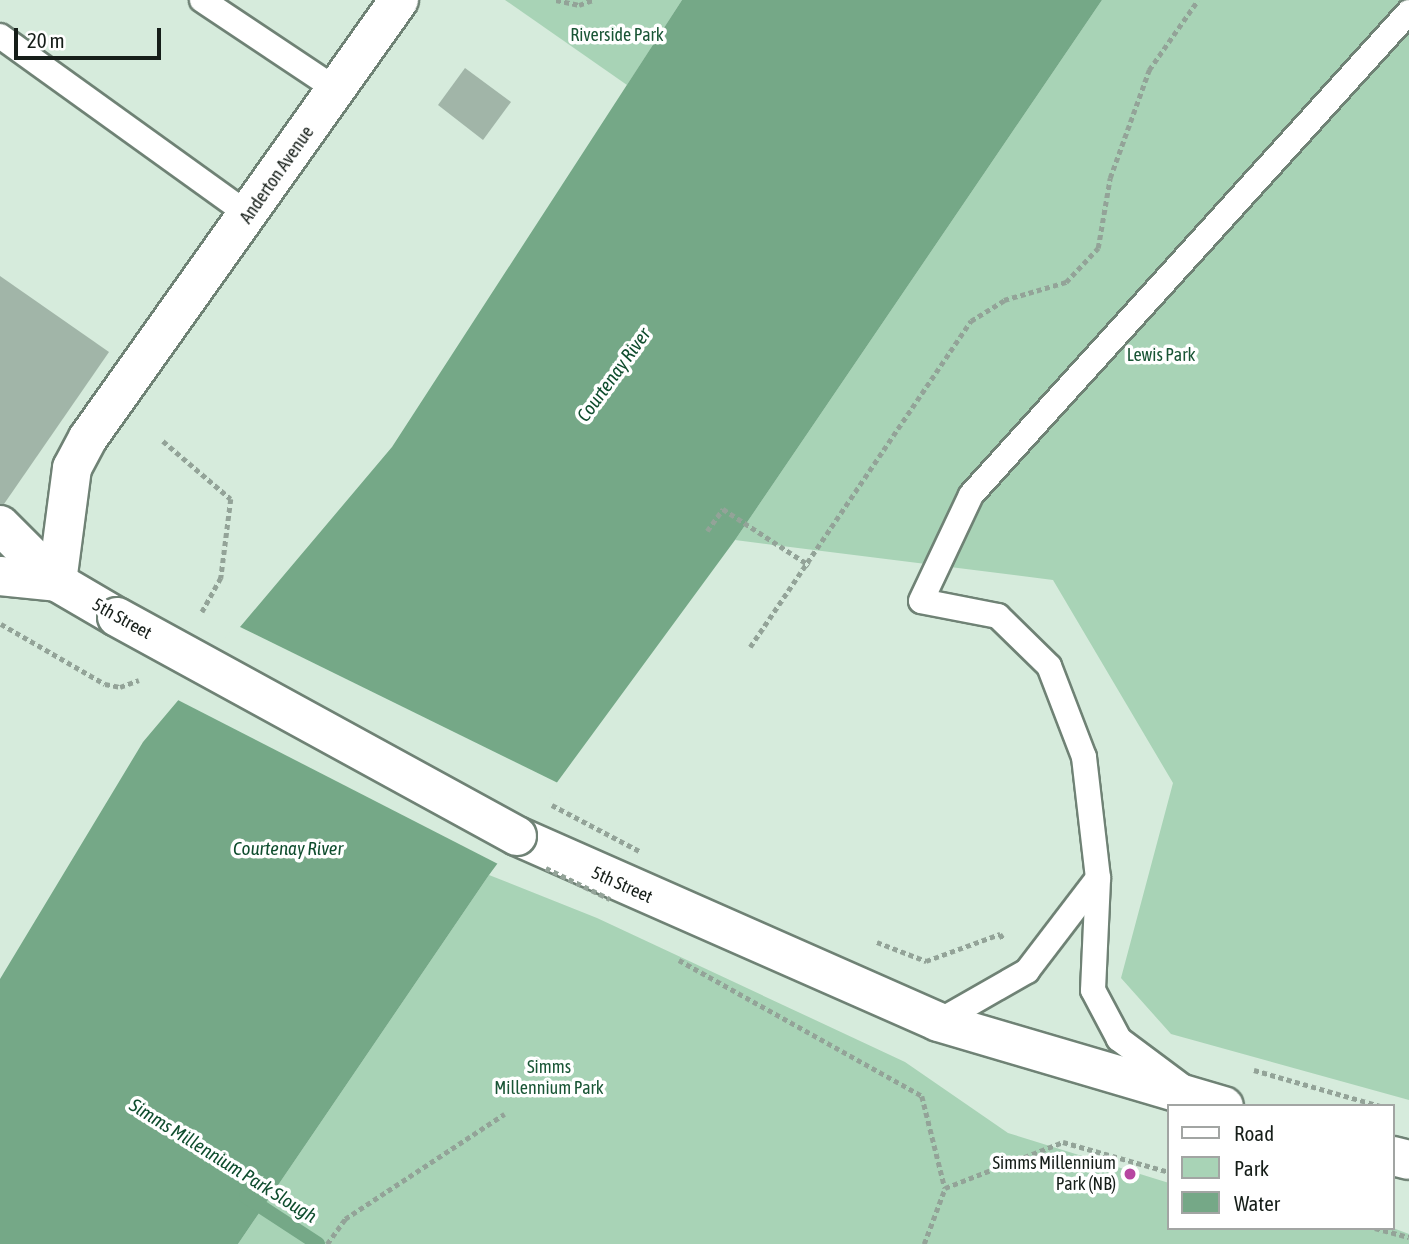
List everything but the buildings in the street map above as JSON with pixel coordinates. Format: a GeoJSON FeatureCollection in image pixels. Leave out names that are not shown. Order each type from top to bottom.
{"type":"FeatureCollection","features":[{"type":"Feature","properties":{"kind":"main road","name":"Anderton Avenue"},"geometry":{"type":"LineString","coordinates":[[57,582],[72,468],[400,0]]}},
{"type":"Feature","properties":{"kind":"main road","name":"5th Street"},"geometry":{"type":"LineString","coordinates":[[0,525],[57,582],[517,836],[612,895],[938,1022],[1211,1102]]}},
{"type":"Feature","properties":{"kind":"main road","name":"5th Street"},"geometry":{"type":"LineString","coordinates":[[0,576],[57,582]]}},
{"type":"Feature","properties":{"kind":"lane"},"geometry":{"type":"LineString","coordinates":[[213,3],[337,90]]}},
{"type":"Feature","properties":{"kind":"lane"},"geometry":{"type":"LineString","coordinates":[[1211,1102],[1119,1039],[1093,990],[1098,878],[1084,757],[1049,666],[998,616],[921,601],[971,495],[1409,12]]}},
{"type":"Feature","properties":{"kind":"lane"},"geometry":{"type":"LineString","coordinates":[[0,36],[249,215]]}},
{"type":"Feature","properties":{"kind":"lane"},"geometry":{"type":"LineString","coordinates":[[938,1022],[1027,971],[1098,878]]}},
{"type":"Feature","properties":{"kind":"path"},"geometry":{"type":"LineString","coordinates":[[556,0],[579,5],[593,0]]}},
{"type":"Feature","properties":{"kind":"path"},"geometry":{"type":"LineString","coordinates":[[750,647],[809,565],[971,321],[1004,300],[1066,282],[1098,248],[1110,178],[1149,70],[1198,0]]}},
{"type":"Feature","properties":{"kind":"path"},"geometry":{"type":"LineString","coordinates":[[707,531],[723,509],[809,565]]}},
{"type":"Feature","properties":{"kind":"path"},"geometry":{"type":"LineString","coordinates":[[670,956],[922,1096],[945,1188],[924,1244]]}},
{"type":"Feature","properties":{"kind":"path"},"geometry":{"type":"LineString","coordinates":[[327,1244],[345,1219],[504,1114]]}},
{"type":"Feature","properties":{"kind":"path"},"geometry":{"type":"LineString","coordinates":[[945,1188],[1063,1142],[1168,1172]]}},
{"type":"Feature","properties":{"kind":"path"},"geometry":{"type":"LineString","coordinates":[[1383,1230],[1409,1237]]}},
{"type":"Feature","properties":{"kind":"green space","name":"Riverside Park"},"geometry":{"type":"Polygon","coordinates":[[[505,0],[682,0],[627,85],[505,0]]]}},
{"type":"Feature","properties":{"kind":"green space","name":"Lewis Park"},"geometry":{"type":"Polygon","coordinates":[[[1102,0],[1409,0],[1409,1100],[1171,1034],[1121,978],[1173,783],[1053,580],[735,540],[1102,0]]]}},
{"type":"Feature","properties":{"kind":"green space","name":"Simms Millennium Park"},"geometry":{"type":"Polygon","coordinates":[[[489,875],[597,918],[905,1062],[1008,1133],[1168,1183],[1168,1230],[1395,1229],[1409,1234],[1409,1244],[238,1244],[489,875]]]}},
{"type":"Feature","properties":{"kind":"water","name":"Courtenay River"},"geometry":{"type":"Polygon","coordinates":[[[682,0],[1102,0],[735,540],[489,875],[238,1244],[0,1244],[0,979],[143,742],[392,447],[682,0]]]}},
{"type":"Feature","properties":{"kind":"pier"},"geometry":{"type":"Polygon","coordinates":[[[236,625],[560,784],[500,865],[174,698],[236,625]]]}},
{"type":"Feature","properties":{"kind":"waterway","name":"Simms Millennium Park Slough"},"geometry":{"type":"LineString","coordinates":[[246,1197],[318,1244]]}},
{"type":"Feature","properties":{"kind":"place","name":"Simms Millennium Park (NB)"},"geometry":{"type":"Point","coordinates":[1130,1174]}}]}
